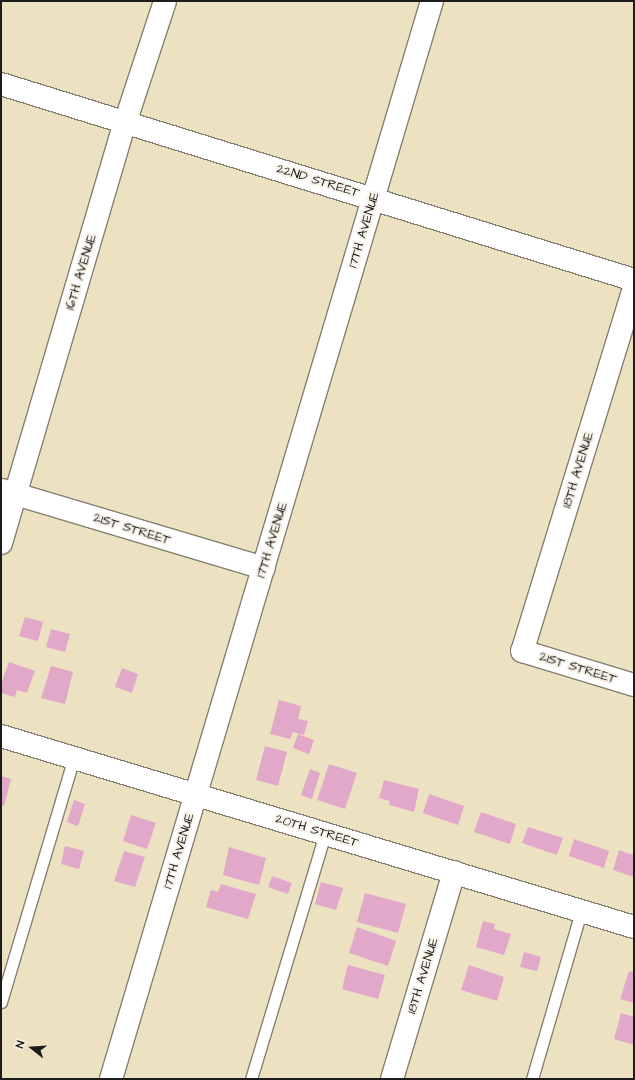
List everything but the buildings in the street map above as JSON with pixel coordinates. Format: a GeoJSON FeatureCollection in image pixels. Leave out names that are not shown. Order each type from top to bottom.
{"type":"FeatureCollection","features":[{"type":"Feature","properties":{"kind":"street","name":"16TH AVENUE"},"geometry":{"type":"LineString","coordinates":[[1,543],[8,492],[165,1]]}},
{"type":"Feature","properties":{"kind":"street","name":"17TH AVENUE"},"geometry":{"type":"LineString","coordinates":[[111,1079],[432,1]]}},
{"type":"Feature","properties":{"kind":"street","name":"22ND STREET"},"geometry":{"type":"LineString","coordinates":[[1,84],[374,198],[634,280]]}},
{"type":"Feature","properties":{"kind":"street","name":"18TH AVENUE"},"geometry":{"type":"LineString","coordinates":[[522,651],[634,288]]}},
{"type":"Feature","properties":{"kind":"street","name":"21ST STREET"},"geometry":{"type":"LineString","coordinates":[[8,492],[264,568]]}},
{"type":"Feature","properties":{"kind":"street","name":"21ST STREET"},"geometry":{"type":"LineString","coordinates":[[522,651],[634,685]]}},
{"type":"Feature","properties":{"kind":"street","name":"20TH STREET"},"geometry":{"type":"LineString","coordinates":[[1,736],[634,927]]}},
{"type":"Feature","properties":{"kind":"street","name":"18TH AVENUE"},"geometry":{"type":"LineString","coordinates":[[392,1079],[454,872]]}},
{"type":"Feature","properties":{"kind":"lane"},"geometry":{"type":"LineString","coordinates":[[1,1002],[74,757]]}},
{"type":"Feature","properties":{"kind":"lane"},"geometry":{"type":"LineString","coordinates":[[251,1079],[325,834]]}},
{"type":"Feature","properties":{"kind":"lane"},"geometry":{"type":"LineString","coordinates":[[532,1079],[581,911]]}}]}
